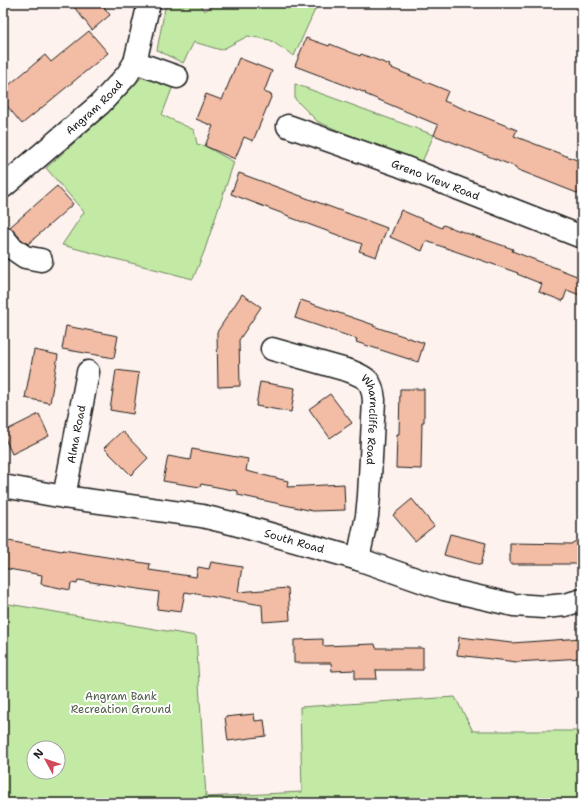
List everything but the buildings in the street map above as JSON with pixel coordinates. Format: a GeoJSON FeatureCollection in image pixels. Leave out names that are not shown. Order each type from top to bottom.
{"type":"FeatureCollection","features":[{"type":"Feature","properties":{"kind":"street","name":"Angram Road"},"geometry":{"type":"LineString","coordinates":[[5,181],[100,104],[127,75],[135,62],[149,3]]}},
{"type":"Feature","properties":{"kind":"street"},"geometry":{"type":"LineString","coordinates":[[135,62],[176,77]]}},
{"type":"Feature","properties":{"kind":"street","name":"Greno View Road"},"geometry":{"type":"LineString","coordinates":[[288,126],[401,166],[582,237]]}},
{"type":"Feature","properties":{"kind":"street"},"geometry":{"type":"LineString","coordinates":[[3,237],[12,248],[25,257],[41,260]]}},
{"type":"Feature","properties":{"kind":"street","name":"Wharncliffe Road"},"geometry":{"type":"LineString","coordinates":[[272,349],[361,375],[369,382],[373,389],[374,400],[369,496],[367,516],[358,559]]}},
{"type":"Feature","properties":{"kind":"street","name":"Alma Road"},"geometry":{"type":"LineString","coordinates":[[64,497],[88,372]]}},
{"type":"Feature","properties":{"kind":"street","name":"South Road"},"geometry":{"type":"LineString","coordinates":[[3,486],[64,497],[209,518],[262,531],[358,559],[444,589],[514,605],[544,607],[565,605],[582,600]]}},
{"type":"Feature","properties":{"kind":"green space"},"geometry":{"type":"Polygon","coordinates":[[[166,3],[199,3],[204,11],[218,3],[318,3],[294,56],[270,40],[248,36],[221,50],[194,42],[183,63],[157,50],[166,3]]]}},
{"type":"Feature","properties":{"kind":"green space"},"geometry":{"type":"Polygon","coordinates":[[[143,76],[173,86],[162,115],[194,130],[197,144],[205,146],[234,162],[204,252],[193,279],[62,245],[84,212],[46,168],[112,109],[143,76]]]}},
{"type":"Feature","properties":{"kind":"green space"},"geometry":{"type":"Polygon","coordinates":[[[295,84],[434,135],[421,164],[318,122],[295,99],[295,84]]]}},
{"type":"Feature","properties":{"kind":"green space","name":"Angram Bank Recreation Ground"},"geometry":{"type":"Polygon","coordinates":[[[3,603],[196,636],[206,797],[302,792],[300,707],[455,697],[473,731],[582,731],[582,803],[3,803],[3,603]]]}}]}
